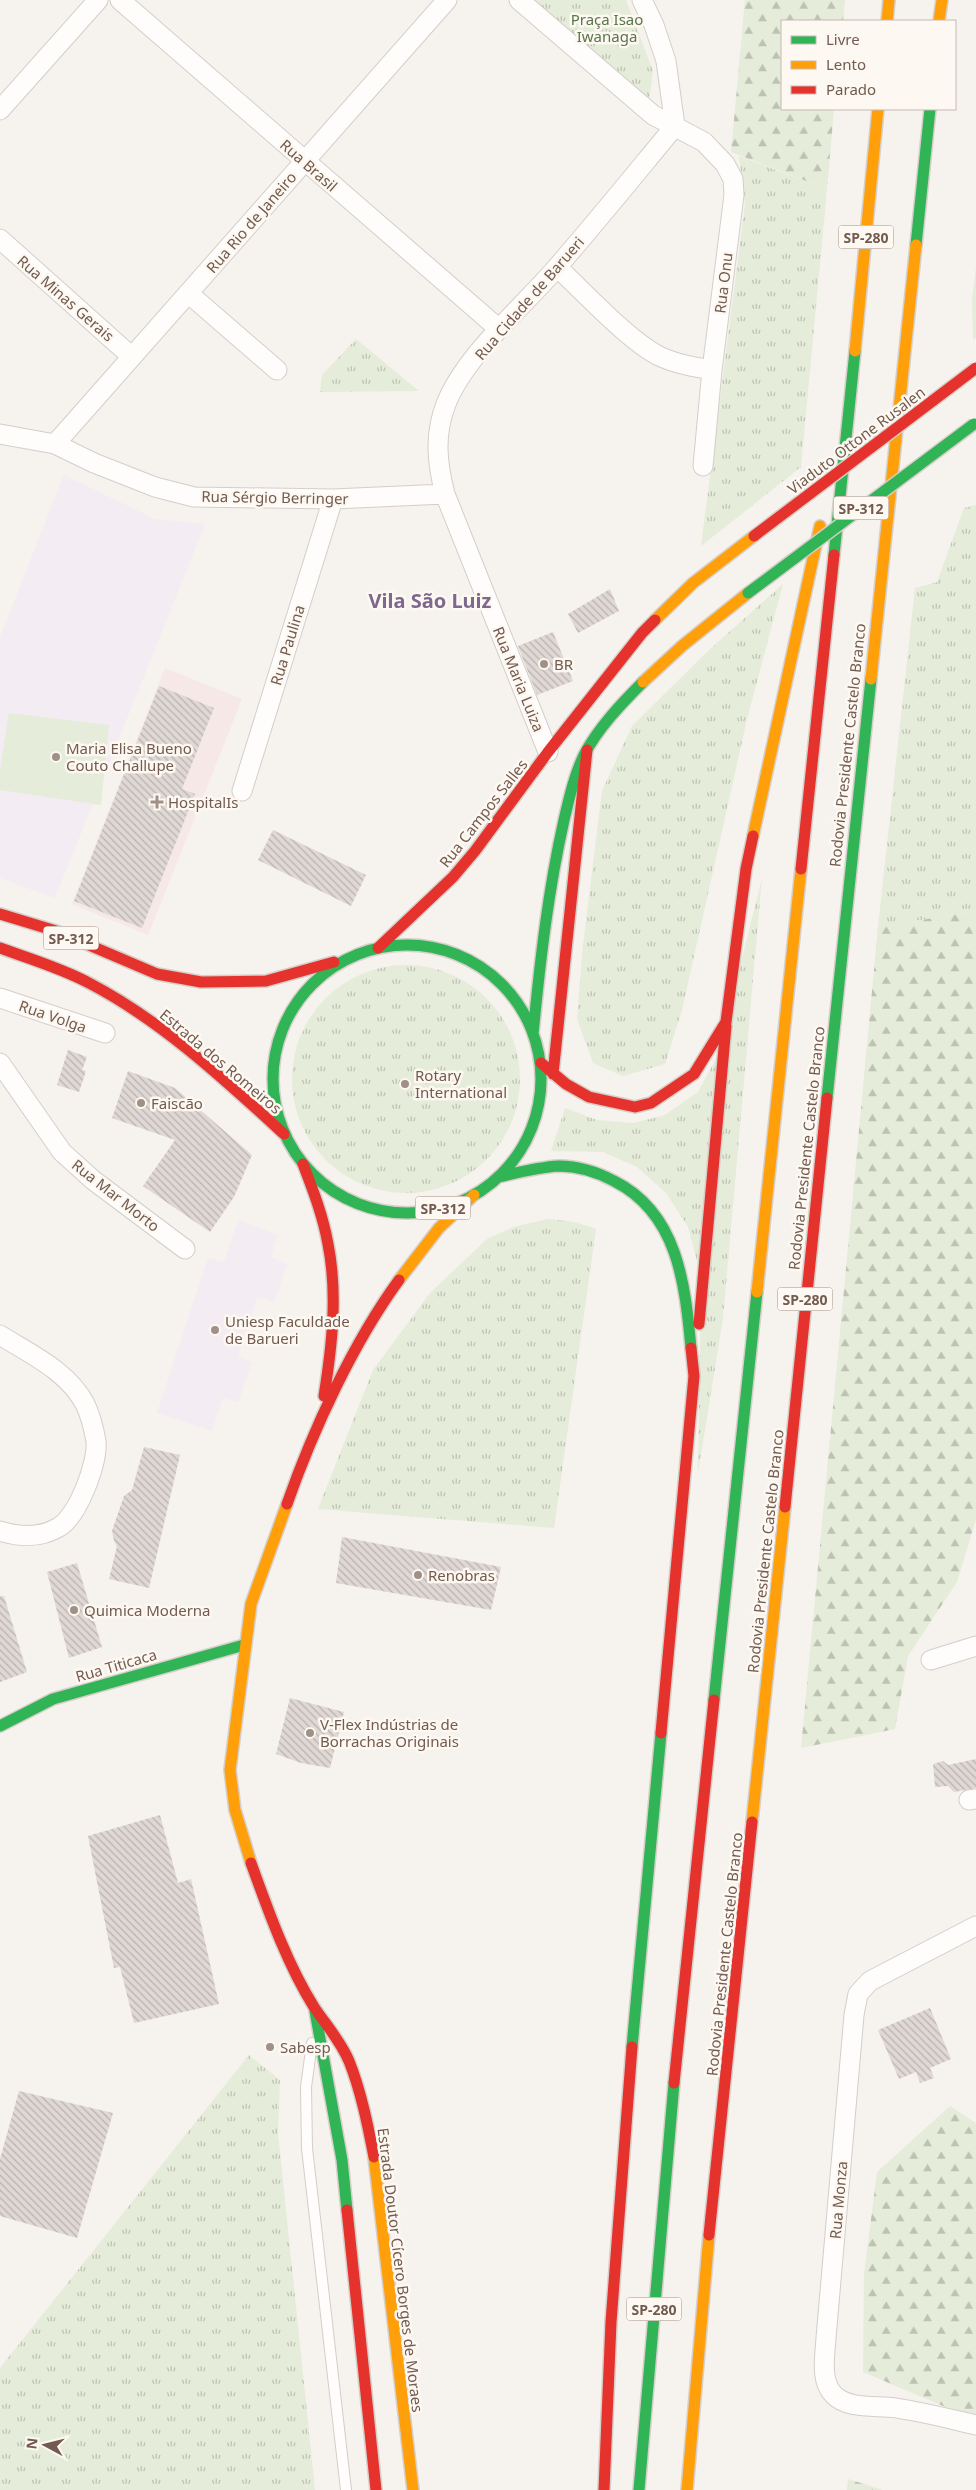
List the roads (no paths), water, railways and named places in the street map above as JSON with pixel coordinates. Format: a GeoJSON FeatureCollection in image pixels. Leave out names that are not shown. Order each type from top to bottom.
{"type":"FeatureCollection","features":[{"type":"Feature","properties":{"kind":"main road"},"geometry":{"type":"LineString","coordinates":[[886,20],[888,0]]}},
{"type":"Feature","properties":{"kind":"main road"},"geometry":{"type":"LineString","coordinates":[[939,20],[942,0]]}},
{"type":"Feature","properties":{"kind":"main road","name":"SP-280"},"geometry":{"type":"LineString","coordinates":[[639,2490],[672,2099],[854,366],[878,110]]}},
{"type":"Feature","properties":{"kind":"main road","name":"Rodovia Presidente Castelo Branco"},"geometry":{"type":"LineString","coordinates":[[687,2490],[702,2300],[734,2014],[832,1034],[930,110]]}},
{"type":"Feature","properties":{"kind":"main road"},"geometry":{"type":"LineString","coordinates":[[604,2490],[611,2322],[628,2091],[714,1180],[726,1022],[746,869],[854,366]]}},
{"type":"Feature","properties":{"kind":"main road","name":"Viaduto Ottone Rusalen"},"geometry":{"type":"LineString","coordinates":[[754,536],[976,368]]}},
{"type":"Feature","properties":{"kind":"main road","name":"Rua Campos Salles"},"geometry":{"type":"LineString","coordinates":[[533,1034],[551,877],[573,786],[587,750],[644,678],[669,655],[748,593],[975,423]]}},
{"type":"Feature","properties":{"kind":"main road","name":"Rua Campos Salles"},"geometry":{"type":"LineString","coordinates":[[378,948],[453,877],[476,851],[548,752],[601,686],[622,656],[664,610],[693,583],[754,536]]}},
{"type":"Feature","properties":{"kind":"main road"},"geometry":{"type":"LineString","coordinates":[[553,1074],[564,954],[587,750]]}},
{"type":"Feature","properties":{"kind":"main road"},"geometry":{"type":"LineString","coordinates":[[8,904],[56,931]]}},
{"type":"Feature","properties":{"kind":"main road","name":"SP-312"},"geometry":{"type":"LineString","coordinates":[[0,914],[56,931],[140,969],[201,982],[234,983],[266,981],[378,948]]}},
{"type":"Feature","properties":{"kind":"main road"},"geometry":{"type":"LineString","coordinates":[[378,948],[406,944],[434,947],[461,956],[486,970],[507,989],[520,1008],[533,1034],[541,1063],[553,1074],[589,1097],[613,1104],[635,1107],[651,1103],[694,1074],[726,1022]]}},
{"type":"Feature","properties":{"kind":"main road","name":"Estrada dos Romeiros"},"geometry":{"type":"LineString","coordinates":[[0,948],[87,982],[148,1019],[217,1073],[285,1135]]}},
{"type":"Feature","properties":{"kind":"main road"},"geometry":{"type":"LineString","coordinates":[[285,1135],[276,1111],[273,1085],[274,1059],[281,1034],[292,1011],[307,990],[326,972],[348,958]]}},
{"type":"Feature","properties":{"kind":"main road","name":"SP-312"},"geometry":{"type":"LineString","coordinates":[[285,1135],[303,1164],[322,1184],[344,1199],[396,1214],[423,1213],[450,1207],[474,1196],[498,1177],[515,1159],[536,1115],[540,1091],[541,1063]]}},
{"type":"Feature","properties":{"kind":"main road","name":"Estrada Doutor Cícero Borges de Moraes"},"geometry":{"type":"LineString","coordinates":[[303,1164],[324,1223],[332,1267],[334,1308],[332,1350],[320,1418]]}},
{"type":"Feature","properties":{"kind":"main road"},"geometry":{"type":"LineString","coordinates":[[498,1177],[536,1168],[570,1167],[606,1176],[635,1192],[658,1217],[675,1250],[685,1294],[694,1376]]}},
{"type":"Feature","properties":{"kind":"main road","name":"Estrada Doutor Cícero Borges de Moraes"},"geometry":{"type":"LineString","coordinates":[[413,2490],[377,2176],[369,2132],[349,2061],[330,2026],[314,2007],[284,1948],[261,1891],[245,1849],[234,1810],[230,1770],[244,1644],[251,1604],[320,1418],[371,1323],[397,1282],[439,1228],[474,1196]]}},
{"type":"Feature","properties":{"kind":"main road","name":"Rua Titicaca"},"geometry":{"type":"LineString","coordinates":[[0,1726],[53,1699],[244,1644]]}},
{"type":"Feature","properties":{"kind":"main road","name":"Estrada Doutor Cícero Borges de Moraes"},"geometry":{"type":"LineString","coordinates":[[314,2007],[342,2160],[376,2490]]}},
{"type":"Feature","properties":{"kind":"street"},"geometry":{"type":"LineString","coordinates":[[0,110],[98,0]]}},
{"type":"Feature","properties":{"kind":"street","name":"Rua Brasil"},"geometry":{"type":"LineString","coordinates":[[120,0],[499,329]]}},
{"type":"Feature","properties":{"kind":"street","name":"Rua Rio de Janeiro"},"geometry":{"type":"LineString","coordinates":[[56,444],[447,0]]}},
{"type":"Feature","properties":{"kind":"street","name":"Rua Onu"},"geometry":{"type":"LineString","coordinates":[[519,0],[653,115],[704,142],[725,164],[733,179],[734,195],[712,370],[703,466]]}},
{"type":"Feature","properties":{"kind":"street"},"geometry":{"type":"LineString","coordinates":[[642,0],[654,25],[666,61],[675,126]]}},
{"type":"Feature","properties":{"kind":"street","name":"Rua Cidade de Barueri"},"geometry":{"type":"LineString","coordinates":[[445,494],[439,468],[437,443],[442,416],[458,380],[499,329],[557,267],[675,126]]}},
{"type":"Feature","properties":{"kind":"street","name":"Rua Minas Gerais"},"geometry":{"type":"LineString","coordinates":[[0,240],[132,357]]}},
{"type":"Feature","properties":{"kind":"street"},"geometry":{"type":"LineString","coordinates":[[557,267],[622,328],[659,356],[685,365],[712,370]]}},
{"type":"Feature","properties":{"kind":"street"},"geometry":{"type":"LineString","coordinates":[[188,293],[277,370]]}},
{"type":"Feature","properties":{"kind":"street","name":"Rua Sérgio Berringer"},"geometry":{"type":"LineString","coordinates":[[0,434],[56,444],[94,463],[176,493],[223,499],[333,499],[445,494]]}},
{"type":"Feature","properties":{"kind":"street","name":"Rua Maria Luiza"},"geometry":{"type":"LineString","coordinates":[[445,494],[548,752]]}},
{"type":"Feature","properties":{"kind":"street","name":"Rua Paulina"},"geometry":{"type":"LineString","coordinates":[[242,791],[333,499]]}},
{"type":"Feature","properties":{"kind":"street","name":"Rua Volga"},"geometry":{"type":"LineString","coordinates":[[0,998],[105,1034]]}},
{"type":"Feature","properties":{"kind":"street","name":"Rua Mar Morto"},"geometry":{"type":"LineString","coordinates":[[0,1063],[62,1152],[94,1180],[185,1248]]}},
{"type":"Feature","properties":{"kind":"street"},"geometry":{"type":"LineString","coordinates":[[0,1335],[67,1378],[85,1405],[96,1442],[90,1477],[77,1506],[61,1527],[40,1535],[16,1536],[0,1531]]}},
{"type":"Feature","properties":{"kind":"street"},"geometry":{"type":"LineString","coordinates":[[931,1660],[976,1646]]}},
{"type":"Feature","properties":{"kind":"street","name":"Rua Monza"},"geometry":{"type":"LineString","coordinates":[[976,1926],[870,1981],[858,1994],[852,2034],[824,2377],[830,2390],[839,2399],[859,2405],[896,2408],[976,2425]]}},
{"type":"Feature","properties":{"kind":"lane","name":"Rua Campos Salles"},"geometry":{"type":"LineString","coordinates":[[587,750],[601,686]]}},
{"type":"Feature","properties":{"kind":"lane"},"geometry":{"type":"LineString","coordinates":[[316,2022],[308,2059],[307,2148],[346,2490]]}},
{"type":"Feature","properties":{"kind":"place","name":"BR"},"geometry":{"type":"Point","coordinates":[544,664]}},
{"type":"Feature","properties":{"kind":"place","name":"Maria Elisa Bueno Couto Challupe"},"geometry":{"type":"Point","coordinates":[56,757]}},
{"type":"Feature","properties":{"kind":"place","name":"HospitalIs"},"geometry":{"type":"Point","coordinates":[157,802]}},
{"type":"Feature","properties":{"kind":"place","name":"Rotary International"},"geometry":{"type":"Point","coordinates":[405,1084]}},
{"type":"Feature","properties":{"kind":"place","name":"Faiscão"},"geometry":{"type":"Point","coordinates":[141,1103]}},
{"type":"Feature","properties":{"kind":"place","name":"Uniesp Faculdade de Barueri"},"geometry":{"type":"Point","coordinates":[215,1330]}},
{"type":"Feature","properties":{"kind":"place","name":"Renobras"},"geometry":{"type":"Point","coordinates":[418,1575]}},
{"type":"Feature","properties":{"kind":"place","name":"Quimica Moderna"},"geometry":{"type":"Point","coordinates":[74,1610]}},
{"type":"Feature","properties":{"kind":"place","name":"V-Flex Indústrias de Borrachas Originais"},"geometry":{"type":"Point","coordinates":[310,1733]}},
{"type":"Feature","properties":{"kind":"place","name":"Sabesp"},"geometry":{"type":"Point","coordinates":[270,2047]}},
{"type":"Feature","properties":{"kind":"district","name":"Vila São Luiz"},"geometry":{"type":"Point","coordinates":[430,600]}},
{"type":"Feature","properties":{"kind":"park label","name":"Praça Isao Iwanaga"},"geometry":{"type":"Point","coordinates":[607,28]}}]}
